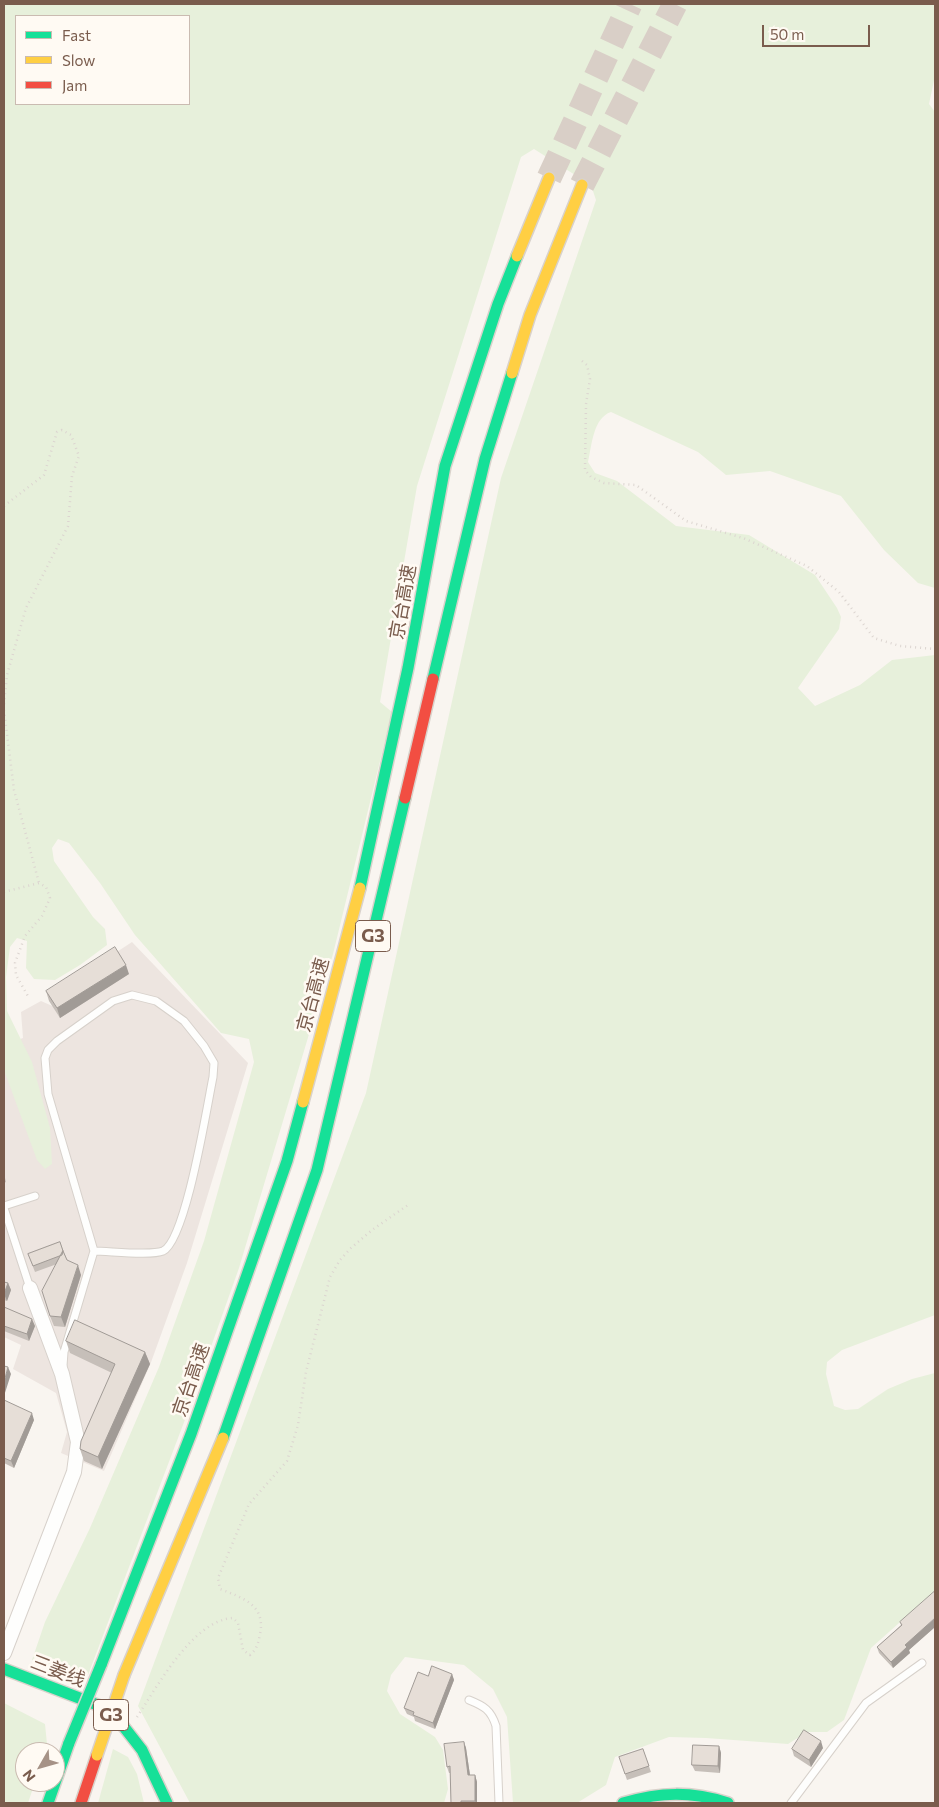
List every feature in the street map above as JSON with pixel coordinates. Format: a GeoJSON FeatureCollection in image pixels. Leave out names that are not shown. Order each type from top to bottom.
{"type":"FeatureCollection","features":[{"type":"Feature","properties":{"kind":"main road","name":"京台高速"},"geometry":{"type":"LineString","coordinates":[[48,1803],[68,1743],[101,1665],[191,1434],[287,1161],[359,893],[408,668],[446,466],[498,304],[549,178]]}},
{"type":"Feature","properties":{"kind":"main road","name":"G3"},"geometry":{"type":"LineString","coordinates":[[81,1803],[124,1675],[220,1445],[317,1170],[485,459],[530,315],[582,186]]}},
{"type":"Feature","properties":{"kind":"main road","name":"三姜线"},"geometry":{"type":"LineString","coordinates":[[4,1669],[100,1706],[128,1732],[142,1750],[167,1803]]}},
{"type":"Feature","properties":{"kind":"main road"},"geometry":{"type":"LineString","coordinates":[[622,1803],[651,1793],[677,1792],[728,1803]]}},
{"type":"Feature","properties":{"kind":"street"},"geometry":{"type":"LineString","coordinates":[[4,1653],[74,1472],[78,1442],[62,1374],[30,1288]]}},
{"type":"Feature","properties":{"kind":"lane"},"geometry":{"type":"LineString","coordinates":[[62,1374],[64,1352],[94,1251],[48,1094],[45,1058],[48,1050],[57,1041],[113,1001],[132,995],[156,1001],[184,1021],[214,1062],[213,1077],[190,1192],[176,1236],[168,1247],[156,1253],[94,1251]]}},
{"type":"Feature","properties":{"kind":"lane"},"geometry":{"type":"LineString","coordinates":[[30,1288],[4,1207],[35,1196]]}},
{"type":"Feature","properties":{"kind":"lane"},"geometry":{"type":"LineString","coordinates":[[791,1803],[866,1703],[922,1663]]}},
{"type":"Feature","properties":{"kind":"lane"},"geometry":{"type":"LineString","coordinates":[[469,1700],[488,1709],[493,1715],[496,1726],[499,1803]]}},
{"type":"Feature","properties":{"kind":"path"},"geometry":{"type":"LineString","coordinates":[[582,361],[587,366],[590,379],[586,404],[585,470],[591,477],[604,483],[636,485],[686,521],[743,538],[807,566],[839,592],[874,638],[900,646],[935,649]]}},
{"type":"Feature","properties":{"kind":"path"},"geometry":{"type":"LineString","coordinates":[[4,506],[44,475],[57,432],[62,430],[71,435],[79,456],[72,476],[68,526],[26,608],[7,675],[4,705]]}},
{"type":"Feature","properties":{"kind":"path"},"geometry":{"type":"LineString","coordinates":[[4,710],[14,790],[38,883],[46,888],[50,898],[42,916],[25,936],[15,963],[16,975],[29,998]]}},
{"type":"Feature","properties":{"kind":"path"},"geometry":{"type":"LineString","coordinates":[[4,892],[38,883]]}},
{"type":"Feature","properties":{"kind":"path"},"geometry":{"type":"LineString","coordinates":[[128,1732],[174,1661],[201,1634],[215,1624],[224,1619],[233,1618],[238,1623],[243,1650],[250,1655],[256,1650],[262,1625],[259,1611],[248,1601],[220,1589],[218,1578],[249,1504],[287,1461],[298,1425],[306,1372],[330,1277],[340,1260],[351,1248],[372,1230],[408,1205]]}},
{"type":"Feature","properties":{"kind":"shaded area"},"geometry":{"type":"Polygon","coordinates":[[[132,942],[248,1063],[187,1263],[150,1365],[104,1471],[61,1453],[67,1432],[56,1393],[13,1369],[21,1345],[4,1337],[4,1045],[23,1038],[21,1012],[41,1001],[57,1008],[97,965],[132,942]]]}},
{"type":"Feature","properties":{"kind":"green space"},"geometry":{"type":"Polygon","coordinates":[[[4,4],[935,4],[935,76],[929,104],[935,112],[935,588],[918,583],[884,550],[841,496],[770,471],[726,475],[698,452],[611,412],[600,420],[597,426],[588,462],[595,473],[617,481],[676,526],[749,535],[815,575],[841,617],[839,629],[798,688],[815,706],[860,685],[892,660],[935,655],[935,1315],[842,1350],[827,1362],[826,1374],[834,1406],[845,1410],[858,1409],[888,1389],[912,1379],[935,1373],[935,1591],[871,1648],[844,1720],[827,1732],[807,1732],[788,1744],[669,1737],[615,1757],[606,1785],[577,1803],[513,1803],[507,1717],[493,1689],[464,1665],[405,1657],[391,1675],[387,1691],[400,1714],[435,1737],[443,1750],[448,1789],[444,1803],[190,1803],[138,1706],[366,1093],[501,478],[596,200],[591,185],[534,149],[521,157],[417,486],[380,702],[392,712],[333,954],[239,1268],[186,1417],[88,1675],[80,1682],[32,1660],[45,1622],[90,1528],[159,1367],[204,1241],[254,1062],[249,1039],[221,1033],[135,935],[100,883],[69,843],[58,839],[52,848],[54,861],[93,917],[105,929],[107,945],[80,965],[55,980],[34,979],[26,968],[27,941],[17,938],[10,947],[6,977],[7,1011],[32,1062],[50,1128],[52,1164],[45,1169],[37,1160],[4,1070],[4,4]]]}},
{"type":"Feature","properties":{"kind":"green space"},"geometry":{"type":"Polygon","coordinates":[[[4,1703],[45,1724],[47,1742],[15,1742],[15,1792],[32,1792],[28,1803],[4,1803],[4,1703]]]}},
{"type":"Feature","properties":{"kind":"green space"},"geometry":{"type":"Polygon","coordinates":[[[113,1749],[128,1757],[137,1774],[144,1803],[98,1803],[113,1749]]]}},
{"type":"Feature","properties":{"kind":"building"},"geometry":{"type":"Polygon","coordinates":[[[115,947],[126,965],[57,1008],[46,991],[115,947]]]}},
{"type":"Feature","properties":{"kind":"building"},"geometry":{"type":"Polygon","coordinates":[[[60,1242],[63,1251],[62,1255],[33,1266],[28,1254],[60,1242]]]}},
{"type":"Feature","properties":{"kind":"building"},"geometry":{"type":"Polygon","coordinates":[[[63,1251],[67,1260],[78,1265],[61,1317],[50,1316],[42,1291],[63,1251]]]}},
{"type":"Feature","properties":{"kind":"building"},"geometry":{"type":"Polygon","coordinates":[[[4,1282],[8,1283],[4,1294],[4,1282]]]}},
{"type":"Feature","properties":{"kind":"building"},"geometry":{"type":"Polygon","coordinates":[[[4,1307],[32,1319],[27,1334],[4,1326],[4,1307]]]}},
{"type":"Feature","properties":{"kind":"building"},"geometry":{"type":"Polygon","coordinates":[[[75,1320],[145,1352],[98,1457],[80,1449],[81,1441],[115,1364],[66,1341],[75,1320]]]}},
{"type":"Feature","properties":{"kind":"building"},"geometry":{"type":"Polygon","coordinates":[[[4,1366],[8,1367],[4,1382],[4,1366]]]}},
{"type":"Feature","properties":{"kind":"building"},"geometry":{"type":"Polygon","coordinates":[[[4,1400],[32,1413],[11,1461],[4,1458],[4,1400]]]}},
{"type":"Feature","properties":{"kind":"building"},"geometry":{"type":"Polygon","coordinates":[[[934,1592],[935,1618],[905,1645],[907,1647],[891,1662],[877,1647],[902,1625],[900,1622],[934,1592]]]}},
{"type":"Feature","properties":{"kind":"building"},"geometry":{"type":"Polygon","coordinates":[[[432,1666],[452,1674],[433,1723],[413,1715],[414,1712],[404,1708],[418,1672],[428,1676],[432,1666]]]}},
{"type":"Feature","properties":{"kind":"building"},"geometry":{"type":"Polygon","coordinates":[[[804,1730],[821,1741],[809,1760],[792,1749],[804,1730]]]}},
{"type":"Feature","properties":{"kind":"building"},"geometry":{"type":"Polygon","coordinates":[[[464,1742],[468,1775],[475,1775],[475,1801],[451,1803],[450,1766],[447,1767],[444,1744],[464,1742]]]}},
{"type":"Feature","properties":{"kind":"building"},"geometry":{"type":"Polygon","coordinates":[[[693,1745],[719,1746],[718,1766],[692,1765],[693,1745]]]}},
{"type":"Feature","properties":{"kind":"building"},"geometry":{"type":"Polygon","coordinates":[[[643,1749],[649,1766],[625,1774],[619,1757],[643,1749]]]}},
{"type":"Feature","properties":{"kind":"tunnel"},"geometry":{"type":"LineString","coordinates":[[549,178],[630,4]]}},
{"type":"Feature","properties":{"kind":"tunnel"},"geometry":{"type":"LineString","coordinates":[[582,185],[675,4]]}},
{"type":"Feature","properties":{"kind":"traffic: fast"},"geometry":{"type":"LineString","coordinates":[[360,888],[408,668],[445,466],[498,304],[517,256]]}},
{"type":"Feature","properties":{"kind":"traffic: fast"},"geometry":{"type":"LineString","coordinates":[[433,679],[485,459],[512,373]]}},
{"type":"Feature","properties":{"kind":"traffic: fast"},"geometry":{"type":"LineString","coordinates":[[223,1438],[317,1170],[405,798]]}},
{"type":"Feature","properties":{"kind":"traffic: fast"},"geometry":{"type":"LineString","coordinates":[[101,1665],[191,1434],[287,1161],[303,1102]]}},
{"type":"Feature","properties":{"kind":"traffic: fast"},"geometry":{"type":"LineString","coordinates":[[69,1743],[101,1665]]}},
{"type":"Feature","properties":{"kind":"traffic: fast"},"geometry":{"type":"LineString","coordinates":[[4,1669],[100,1706],[124,1727],[142,1750],[167,1803]]}},
{"type":"Feature","properties":{"kind":"traffic: fast"},"geometry":{"type":"LineString","coordinates":[[48,1803],[69,1743]]}},
{"type":"Feature","properties":{"kind":"traffic: fast"},"geometry":{"type":"LineString","coordinates":[[623,1803],[637,1799],[676,1794],[701,1796],[728,1803]]}},
{"type":"Feature","properties":{"kind":"traffic: slow"},"geometry":{"type":"LineString","coordinates":[[517,256],[549,178]]}},
{"type":"Feature","properties":{"kind":"traffic: slow"},"geometry":{"type":"LineString","coordinates":[[512,373],[530,315],[582,185]]}},
{"type":"Feature","properties":{"kind":"traffic: slow"},"geometry":{"type":"LineString","coordinates":[[303,1102],[360,888]]}},
{"type":"Feature","properties":{"kind":"traffic: slow"},"geometry":{"type":"LineString","coordinates":[[124,1675],[223,1438]]}},
{"type":"Feature","properties":{"kind":"traffic: slow"},"geometry":{"type":"LineString","coordinates":[[97,1755],[124,1675]]}},
{"type":"Feature","properties":{"kind":"traffic: jam"},"geometry":{"type":"LineString","coordinates":[[405,798],[433,679]]}},
{"type":"Feature","properties":{"kind":"traffic: jam"},"geometry":{"type":"LineString","coordinates":[[81,1803],[97,1755]]}}]}
